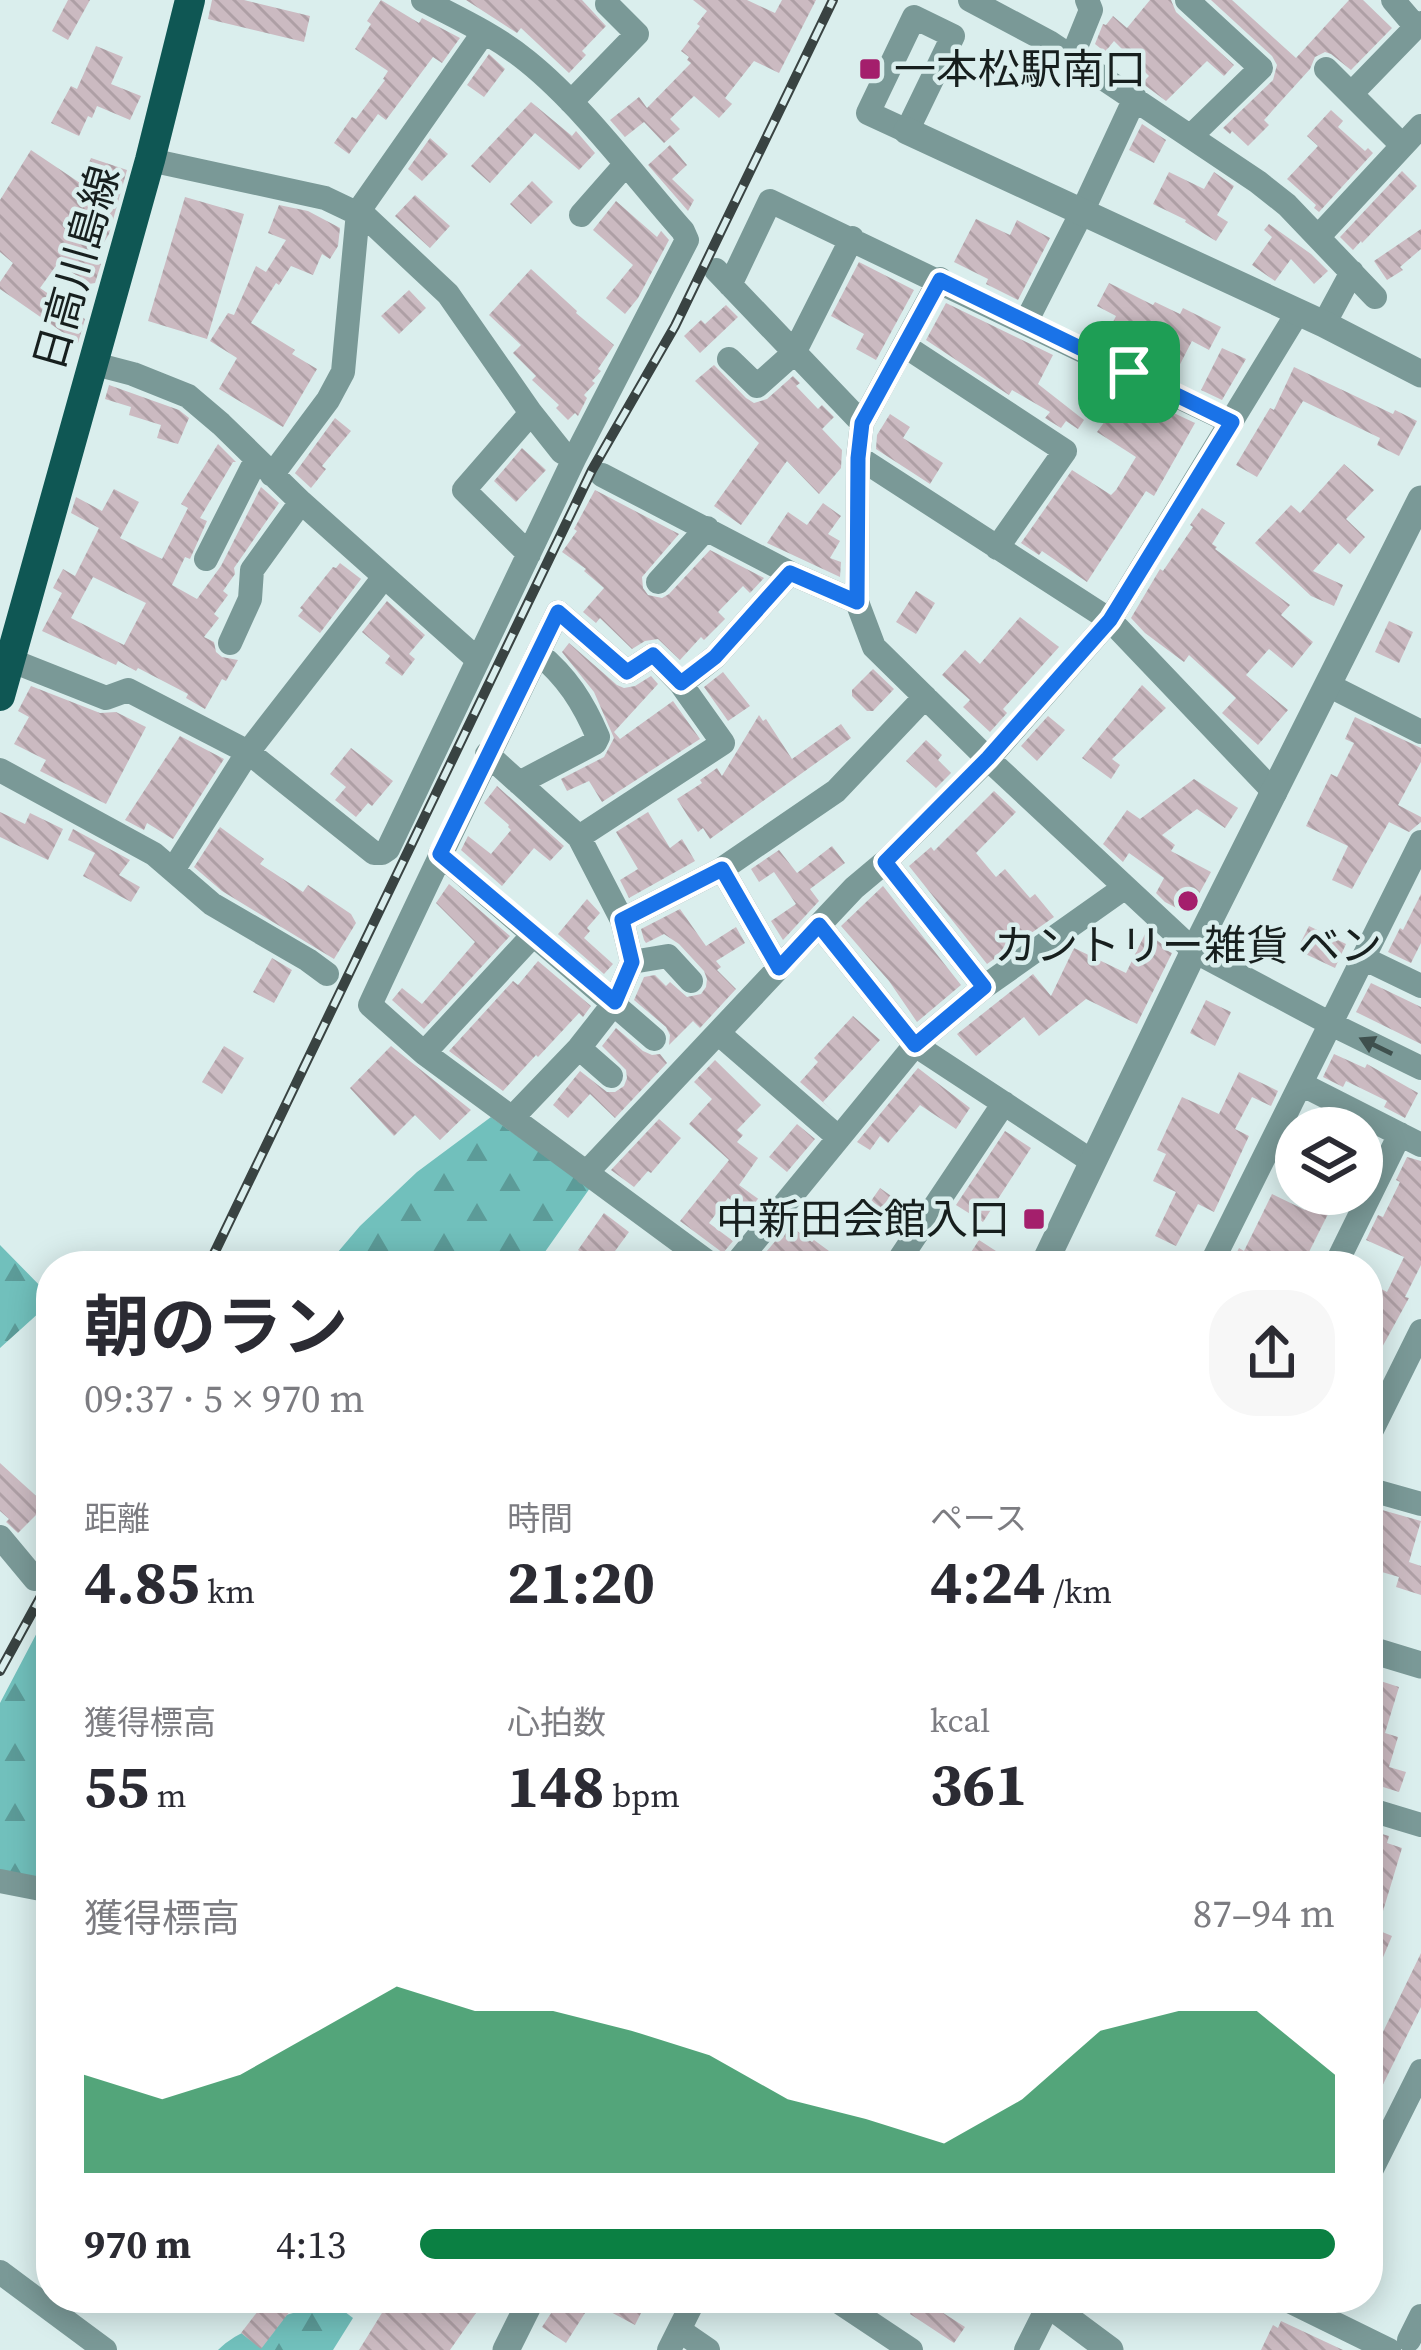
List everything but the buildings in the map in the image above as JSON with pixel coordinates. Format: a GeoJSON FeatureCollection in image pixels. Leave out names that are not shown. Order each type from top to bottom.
{"type":"FeatureCollection","features":[{"type":"Feature","properties":{"kind":"main road","name":"日高川島線"},"geometry":{"type":"LineString","coordinates":[[0,696],[190,0]]}},
{"type":"Feature","properties":{"kind":"street"},"geometry":{"type":"LineString","coordinates":[[10,660],[106,698],[128,690],[248,752],[374,853],[388,849],[574,459],[687,240],[571,102],[527,61],[423,0]]}},
{"type":"Feature","properties":{"kind":"street"},"geometry":{"type":"LineString","coordinates":[[970,0],[1072,57],[1258,182],[1287,205],[1376,297]]}},
{"type":"Feature","properties":{"kind":"street"},"geometry":{"type":"LineString","coordinates":[[1187,0],[1261,68],[1191,136]]}},
{"type":"Feature","properties":{"kind":"street"},"geometry":{"type":"LineString","coordinates":[[1351,94],[1419,25],[1393,0]]}},
{"type":"Feature","properties":{"kind":"street"},"geometry":{"type":"LineString","coordinates":[[1072,57],[1097,3]]}},
{"type":"Feature","properties":{"kind":"street"},"geometry":{"type":"LineString","coordinates":[[571,102],[637,34],[607,4]]}},
{"type":"Feature","properties":{"kind":"street"},"geometry":{"type":"LineString","coordinates":[[206,559],[264,468],[328,400],[343,372],[358,212],[484,32]]}},
{"type":"Feature","properties":{"kind":"street"},"geometry":{"type":"LineString","coordinates":[[1326,69],[1402,145]]}},
{"type":"Feature","properties":{"kind":"street"},"geometry":{"type":"LineString","coordinates":[[1026,322],[1135,98]]}},
{"type":"Feature","properties":{"kind":"street"},"geometry":{"type":"LineString","coordinates":[[1318,237],[1421,126]]}},
{"type":"Feature","properties":{"kind":"street"},"geometry":{"type":"LineString","coordinates":[[907,131],[1311,318],[1421,374]]}},
{"type":"Feature","properties":{"kind":"street"},"geometry":{"type":"LineString","coordinates":[[150,160],[325,198],[358,212],[448,294],[531,413],[562,452],[574,459]]}},
{"type":"Feature","properties":{"kind":"street"},"geometry":{"type":"LineString","coordinates":[[581,215],[625,165]]}},
{"type":"Feature","properties":{"kind":"street"},"geometry":{"type":"LineString","coordinates":[[862,423],[723,278],[770,201],[1232,422]]}},
{"type":"Feature","properties":{"kind":"street"},"geometry":{"type":"LineString","coordinates":[[729,359],[757,386],[794,353],[852,238]]}},
{"type":"Feature","properties":{"kind":"street"},"geometry":{"type":"LineString","coordinates":[[586,1173],[854,888],[988,758],[1110,620],[1232,422],[1352,272]]}},
{"type":"Feature","properties":{"kind":"street"},"geometry":{"type":"LineString","coordinates":[[940,280],[862,423],[857,602],[874,647],[1194,951],[1421,1067]]}},
{"type":"Feature","properties":{"kind":"street"},"geometry":{"type":"LineString","coordinates":[[905,346],[1065,451],[997,548]]}},
{"type":"Feature","properties":{"kind":"street"},"geometry":{"type":"LineString","coordinates":[[91,364],[133,374],[188,397],[477,659]]}},
{"type":"Feature","properties":{"kind":"street"},"geometry":{"type":"LineString","coordinates":[[529,554],[464,490],[531,413]]}},
{"type":"Feature","properties":{"kind":"street"},"geometry":{"type":"LineString","coordinates":[[858,458],[1110,620],[1275,793]]}},
{"type":"Feature","properties":{"kind":"street"},"geometry":{"type":"LineString","coordinates":[[602,475],[790,573],[857,602]]}},
{"type":"Feature","properties":{"kind":"street"},"geometry":{"type":"LineString","coordinates":[[1049,1251],[1421,500]]}},
{"type":"Feature","properties":{"kind":"street"},"geometry":{"type":"LineString","coordinates":[[230,643],[250,599],[252,570],[301,502]]}},
{"type":"Feature","properties":{"kind":"street"},"geometry":{"type":"LineString","coordinates":[[658,582],[707,528]]}},
{"type":"Feature","properties":{"kind":"street"},"geometry":{"type":"LineString","coordinates":[[681,683],[715,657],[790,573]]}},
{"type":"Feature","properties":{"kind":"street"},"geometry":{"type":"LineString","coordinates":[[173,870],[248,752],[383,577]]}},
{"type":"Feature","properties":{"kind":"street"},"geometry":{"type":"LineString","coordinates":[[579,837],[724,743],[681,683],[653,655],[627,672],[558,612],[370,1005],[424,1053],[693,1251]]}},
{"type":"Feature","properties":{"kind":"street"},"geometry":{"type":"LineString","coordinates":[[519,782],[596,743],[598,737],[570,682],[538,653]]}},
{"type":"Feature","properties":{"kind":"street"},"geometry":{"type":"LineString","coordinates":[[1328,685],[1421,732]]}},
{"type":"Feature","properties":{"kind":"street"},"geometry":{"type":"LineString","coordinates":[[622,920],[722,869],[836,791],[925,697]]}},
{"type":"Feature","properties":{"kind":"street"},"geometry":{"type":"LineString","coordinates":[[487,754],[579,837],[622,920],[632,962],[615,1002],[513,1117]]}},
{"type":"Feature","properties":{"kind":"street"},"geometry":{"type":"LineString","coordinates":[[0,770],[154,854],[212,904],[327,974]]}},
{"type":"Feature","properties":{"kind":"street"},"geometry":{"type":"LineString","coordinates":[[1218,1251],[1421,842]]}},
{"type":"Feature","properties":{"kind":"street"},"geometry":{"type":"LineString","coordinates":[[440,854],[654,1039]]}},
{"type":"Feature","properties":{"kind":"street"},"geometry":{"type":"LineString","coordinates":[[885,862],[984,987]]}},
{"type":"Feature","properties":{"kind":"street"},"geometry":{"type":"LineString","coordinates":[[722,869],[779,968]]}},
{"type":"Feature","properties":{"kind":"street"},"geometry":{"type":"LineString","coordinates":[[746,1251],[915,1045],[984,987],[1124,888]]}},
{"type":"Feature","properties":{"kind":"street"},"geometry":{"type":"LineString","coordinates":[[819,925],[915,1045],[1093,1162]]}},
{"type":"Feature","properties":{"kind":"street"},"geometry":{"type":"LineString","coordinates":[[424,1053],[534,934]]}},
{"type":"Feature","properties":{"kind":"street"},"geometry":{"type":"LineString","coordinates":[[632,962],[668,956],[692,981]]}},
{"type":"Feature","properties":{"kind":"street"},"geometry":{"type":"LineString","coordinates":[[1363,958],[1421,986]]}},
{"type":"Feature","properties":{"kind":"street"},"geometry":{"type":"LineString","coordinates":[[718,1034],[838,1138]]}},
{"type":"Feature","properties":{"kind":"street"},"geometry":{"type":"LineString","coordinates":[[579,1048],[610,1076]]}},
{"type":"Feature","properties":{"kind":"street"},"geometry":{"type":"LineString","coordinates":[[1301,1084],[1410,1139],[1344,1251]]}},
{"type":"Feature","properties":{"kind":"street"},"geometry":{"type":"LineString","coordinates":[[905,1251],[1004,1103]]}},
{"type":"Feature","properties":{"kind":"street"},"geometry":{"type":"LineString","coordinates":[[1383,1408],[1421,1331]]}},
{"type":"Feature","properties":{"kind":"street"},"geometry":{"type":"LineString","coordinates":[[1383,1493],[1421,1504]]}},
{"type":"Feature","properties":{"kind":"street"},"geometry":{"type":"LineString","coordinates":[[0,1537],[34,1580]]}},
{"type":"Feature","properties":{"kind":"street"},"geometry":{"type":"LineString","coordinates":[[1383,1654],[1421,1665]]}},
{"type":"Feature","properties":{"kind":"street"},"geometry":{"type":"LineString","coordinates":[[1383,1814],[1421,1825]]}},
{"type":"Feature","properties":{"kind":"street"},"geometry":{"type":"LineString","coordinates":[[0,1881],[36,1888]]}},
{"type":"Feature","properties":{"kind":"street"},"geometry":{"type":"LineString","coordinates":[[1383,2147],[1421,2071]]}},
{"type":"Feature","properties":{"kind":"street"},"geometry":{"type":"LineString","coordinates":[[0,2272],[36,2299]]}},
{"type":"Feature","properties":{"kind":"street"},"geometry":{"type":"LineString","coordinates":[[55,2313],[105,2350]]}},
{"type":"Feature","properties":{"kind":"street"},"geometry":{"type":"LineString","coordinates":[[508,2349],[525,2313]]}},
{"type":"Feature","properties":{"kind":"street"},"geometry":{"type":"LineString","coordinates":[[688,2313],[674,2340],[708,2350]]}},
{"type":"Feature","properties":{"kind":"street"},"geometry":{"type":"LineString","coordinates":[[856,2313],[911,2350]]}},
{"type":"Feature","properties":{"kind":"street"},"geometry":{"type":"LineString","coordinates":[[1026,2350],[1042,2313]]}},
{"type":"Feature","properties":{"kind":"street"},"geometry":{"type":"LineString","coordinates":[[1063,2313],[1110,2350]]}},
{"type":"Feature","properties":{"kind":"street"},"geometry":{"type":"LineString","coordinates":[[1327,2313],[1406,2346],[1421,2316]]}},
{"type":"Feature","properties":{"kind":"green space"},"geometry":{"type":"Polygon","coordinates":[[[491,1117],[590,1188],[546,1251],[339,1251],[417,1172],[491,1117]]]}},
{"type":"Feature","properties":{"kind":"green space"},"geometry":{"type":"Polygon","coordinates":[[[0,1245],[36,1282],[36,1316],[0,1348],[0,1245]]]}},
{"type":"Feature","properties":{"kind":"green space"},"geometry":{"type":"Polygon","coordinates":[[[36,1635],[36,1881],[0,1874],[0,1703],[36,1635]]]}},
{"type":"Feature","properties":{"kind":"green space"},"geometry":{"type":"Polygon","coordinates":[[[346,2313],[353,2318],[333,2350],[218,2350],[256,2326],[288,2315],[346,2313]]]}},
{"type":"Feature","properties":{"kind":"railway"},"geometry":{"type":"LineString","coordinates":[[215,1251],[592,470],[675,326],[833,0]]}},
{"type":"Feature","properties":{"kind":"railway"},"geometry":{"type":"LineString","coordinates":[[0,1671],[36,1605]]}},
{"type":"Feature","properties":{"kind":"place","name":"一本松駅南口"},"geometry":{"type":"Point","coordinates":[870,69]}},
{"type":"Feature","properties":{"kind":"place","name":"カントリー雑貨 ベン"},"geometry":{"type":"Point","coordinates":[1188,901]}},
{"type":"Feature","properties":{"kind":"place","name":"中新田会館入口"},"geometry":{"type":"Point","coordinates":[1034,1219]}},
{"type":"Feature","properties":{"kind":"route"},"geometry":{"type":"LineString","coordinates":[[940,280],[1129,372],[1232,422],[1110,620],[988,758],[885,862],[984,987],[915,1045],[819,925],[779,968],[722,869],[622,920],[632,962],[615,1002],[440,854],[558,612],[627,672],[653,655],[681,683],[715,657],[790,573],[857,602],[862,423],[940,280]]}}]}
